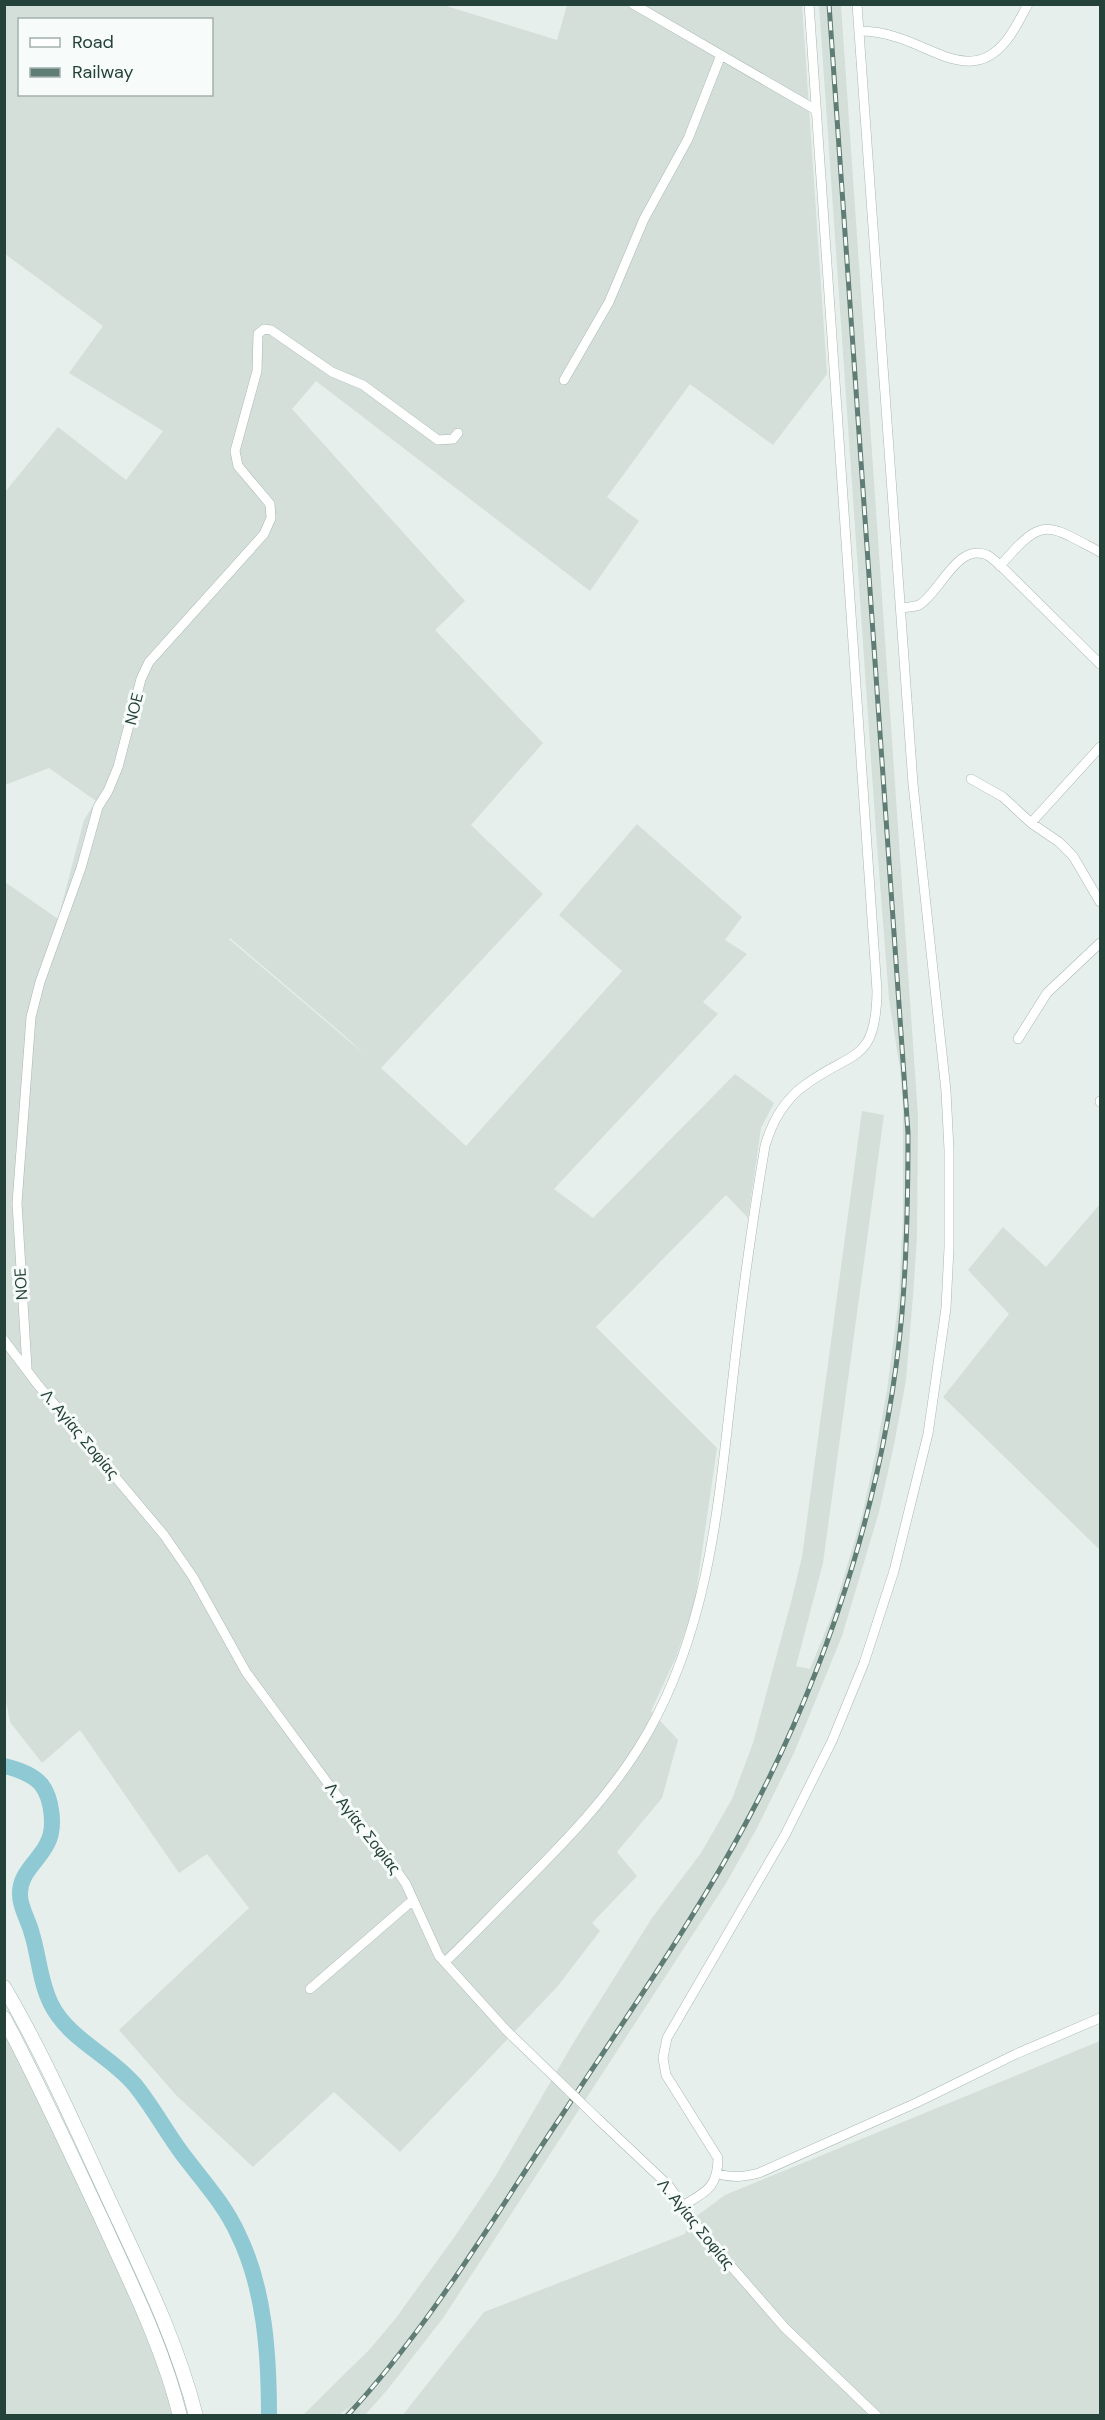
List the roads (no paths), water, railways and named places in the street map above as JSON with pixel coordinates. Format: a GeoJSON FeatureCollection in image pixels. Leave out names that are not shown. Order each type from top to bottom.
{"type":"FeatureCollection","features":[{"type":"Feature","properties":{"kind":"street"},"geometry":{"type":"LineString","coordinates":[[633,4],[816,110]]}},
{"type":"Feature","properties":{"kind":"street"},"geometry":{"type":"LineString","coordinates":[[445,1962],[569,1839],[590,1815],[648,1734],[662,1705],[684,1651],[704,1589],[718,1509],[731,1393],[765,1146],[770,1130],[790,1098],[815,1078],[857,1055],[869,1038],[877,1015],[809,4]]}},
{"type":"Feature","properties":{"kind":"street"},"geometry":{"type":"LineString","coordinates":[[684,2205],[711,2187],[718,2174],[718,2158],[666,2076],[663,2058],[667,2038],[785,1835],[832,1741],[864,1663],[894,1571],[928,1434],[946,1308],[949,1248],[949,1150],[946,1092],[914,784],[857,4]]}},
{"type":"Feature","properties":{"kind":"street"},"geometry":{"type":"LineString","coordinates":[[859,31],[898,37],[954,61],[978,60],[989,57],[1006,42],[1028,4]]}},
{"type":"Feature","properties":{"kind":"street"},"geometry":{"type":"LineString","coordinates":[[564,380],[609,302],[644,219],[688,139],[720,55]]}},
{"type":"Feature","properties":{"kind":"street","name":"NOE"},"geometry":{"type":"LineString","coordinates":[[27,1368],[17,1203],[31,1017],[40,982],[81,868],[98,807],[118,767],[141,679],[149,662],[237,566],[269,525],[272,511],[270,504],[238,466],[235,451],[257,371],[258,334],[264,329],[271,330],[332,372],[363,385],[438,440],[453,439],[458,433]]}},
{"type":"Feature","properties":{"kind":"street"},"geometry":{"type":"LineString","coordinates":[[1000,566],[1024,538],[1044,529],[1065,534],[1101,552]]}},
{"type":"Feature","properties":{"kind":"street"},"geometry":{"type":"LineString","coordinates":[[901,608],[918,606],[932,595],[948,571],[964,557],[977,552],[989,556],[1101,664]]}},
{"type":"Feature","properties":{"kind":"street"},"geometry":{"type":"LineString","coordinates":[[1031,823],[1101,747]]}},
{"type":"Feature","properties":{"kind":"street"},"geometry":{"type":"LineString","coordinates":[[971,778],[1003,797],[1031,823],[1059,842],[1073,856],[1101,902]]}},
{"type":"Feature","properties":{"kind":"street"},"geometry":{"type":"LineString","coordinates":[[1018,1039],[1047,993],[1101,943]]}},
{"type":"Feature","properties":{"kind":"street","name":"Λ. Αγίας Σοφίας"},"geometry":{"type":"LineString","coordinates":[[4,1340],[38,1385],[164,1535],[193,1577],[246,1672],[338,1797],[380,1846],[406,1884],[440,1956],[506,2030],[669,2186],[704,2235],[785,2328],[877,2415]]}},
{"type":"Feature","properties":{"kind":"street"},"geometry":{"type":"LineString","coordinates":[[310,1989],[413,1900]]}},
{"type":"Feature","properties":{"kind":"street"},"geometry":{"type":"LineString","coordinates":[[4,1987],[34,2040],[153,2295],[182,2367],[195,2415]]}},
{"type":"Feature","properties":{"kind":"street"},"geometry":{"type":"LineString","coordinates":[[4,2018],[140,2301],[168,2372],[180,2415]]}},
{"type":"Feature","properties":{"kind":"street"},"geometry":{"type":"LineString","coordinates":[[718,2174],[747,2177],[759,2173],[916,2103],[1016,2054],[1101,2018]]}},
{"type":"Feature","properties":{"kind":"waterway"},"geometry":{"type":"LineString","coordinates":[[4,1766],[24,1772],[37,1780],[45,1790],[52,1813],[50,1837],[26,1874],[20,1895],[21,1905],[31,1929],[47,1996],[59,2017],[68,2027],[135,2085],[219,2202],[238,2234],[254,2277],[264,2323],[269,2416]]}},
{"type":"Feature","properties":{"kind":"railway"},"geometry":{"type":"LineString","coordinates":[[347,2416],[406,2345],[460,2271],[663,1962],[736,1841],[786,1743],[811,1684],[853,1563],[884,1439],[895,1376],[902,1313],[907,1223],[908,1133],[829,4]]}}]}
